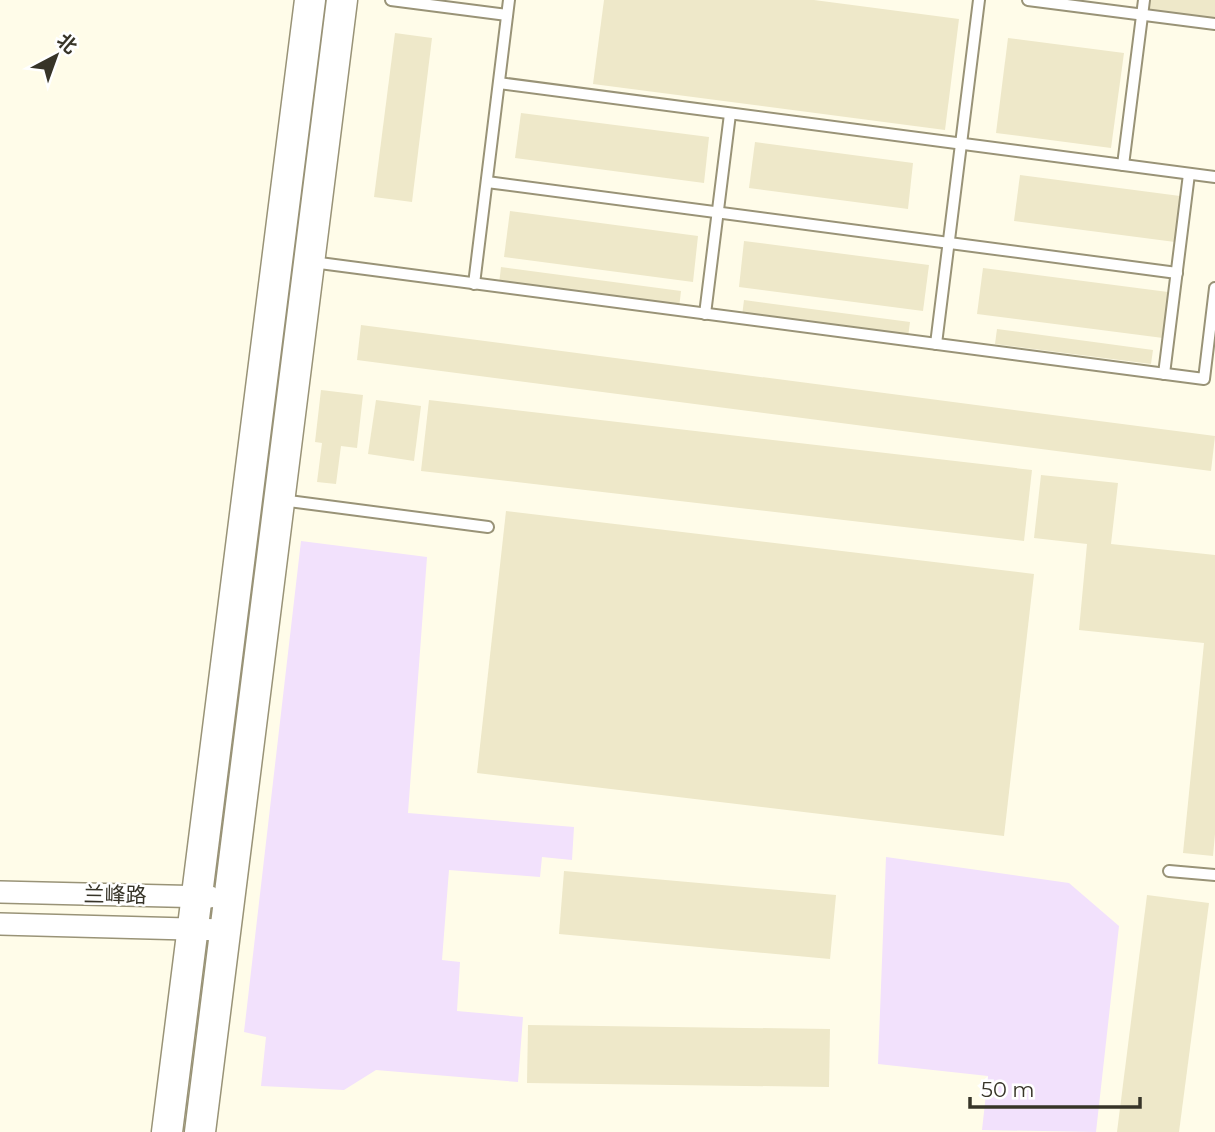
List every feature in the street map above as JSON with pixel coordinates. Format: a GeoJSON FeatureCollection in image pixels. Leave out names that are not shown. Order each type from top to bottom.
{"type":"FeatureCollection","features":[{"type":"Feature","properties":{"kind":"street"},"geometry":{"type":"LineString","coordinates":[[167,1132],[192,929],[263,498],[293,260],[310,0]]}},
{"type":"Feature","properties":{"kind":"street"},"geometry":{"type":"LineString","coordinates":[[293,260],[342,0]]}},
{"type":"Feature","properties":{"kind":"street"},"geometry":{"type":"LineString","coordinates":[[200,1132],[229,897],[263,498]]}},
{"type":"Feature","properties":{"kind":"street","name":"兰峰路"},"geometry":{"type":"LineString","coordinates":[[0,892],[229,897]]}},
{"type":"Feature","properties":{"kind":"street","name":"兰峰路"},"geometry":{"type":"LineString","coordinates":[[0,924],[225,930]]}},
{"type":"Feature","properties":{"kind":"lane"},"geometry":{"type":"LineString","coordinates":[[391,0],[508,15]]}},
{"type":"Feature","properties":{"kind":"lane"},"geometry":{"type":"LineString","coordinates":[[474,284],[509,0]]}},
{"type":"Feature","properties":{"kind":"lane"},"geometry":{"type":"LineString","coordinates":[[936,344],[979,0]]}},
{"type":"Feature","properties":{"kind":"lane"},"geometry":{"type":"LineString","coordinates":[[1028,0],[1215,24]]}},
{"type":"Feature","properties":{"kind":"lane"},"geometry":{"type":"LineString","coordinates":[[1123,165],[1144,0]]}},
{"type":"Feature","properties":{"kind":"lane"},"geometry":{"type":"LineString","coordinates":[[499,83],[1215,177]]}},
{"type":"Feature","properties":{"kind":"lane"},"geometry":{"type":"LineString","coordinates":[[705,314],[730,114]]}},
{"type":"Feature","properties":{"kind":"lane"},"geometry":{"type":"LineString","coordinates":[[1164,374],[1189,174]]}},
{"type":"Feature","properties":{"kind":"lane"},"geometry":{"type":"LineString","coordinates":[[487,183],[1177,273]]}},
{"type":"Feature","properties":{"kind":"lane"},"geometry":{"type":"LineString","coordinates":[[293,260],[1203,379],[1215,288]]}},
{"type":"Feature","properties":{"kind":"lane"},"geometry":{"type":"LineString","coordinates":[[263,498],[488,527]]}},
{"type":"Feature","properties":{"kind":"lane"},"geometry":{"type":"LineString","coordinates":[[1169,872],[1215,875]]}},
{"type":"Feature","properties":{"kind":"shaded area"},"geometry":{"type":"Polygon","coordinates":[[[301,541],[427,557],[408,813],[574,827],[572,860],[542,857],[540,877],[449,870],[442,960],[460,962],[457,1011],[523,1017],[518,1082],[376,1070],[344,1090],[261,1086],[266,1037],[244,1032],[301,541]]]}},
{"type":"Feature","properties":{"kind":"shaded area"},"geometry":{"type":"Polygon","coordinates":[[[886,857],[1069,883],[1119,926],[1096,1132],[982,1130],[988,1076],[878,1064],[886,857]]]}},
{"type":"Feature","properties":{"kind":"building"},"geometry":{"type":"Polygon","coordinates":[[[604,0],[814,0],[959,19],[945,130],[593,84],[604,0]]]}},
{"type":"Feature","properties":{"kind":"building"},"geometry":{"type":"Polygon","coordinates":[[[1150,0],[1215,0],[1215,20],[1148,11],[1150,0]]]}},
{"type":"Feature","properties":{"kind":"building"},"geometry":{"type":"Polygon","coordinates":[[[395,33],[432,38],[412,202],[374,197],[395,33]]]}},
{"type":"Feature","properties":{"kind":"building"},"geometry":{"type":"Polygon","coordinates":[[[1008,38],[1124,53],[1111,148],[996,133],[1008,38]]]}},
{"type":"Feature","properties":{"kind":"building"},"geometry":{"type":"Polygon","coordinates":[[[521,113],[709,137],[704,183],[515,158],[521,113]]]}},
{"type":"Feature","properties":{"kind":"building"},"geometry":{"type":"Polygon","coordinates":[[[755,142],[913,163],[908,209],[749,188],[755,142]]]}},
{"type":"Feature","properties":{"kind":"building"},"geometry":{"type":"Polygon","coordinates":[[[1020,175],[1180,196],[1175,242],[1014,221],[1020,175]]]}},
{"type":"Feature","properties":{"kind":"building"},"geometry":{"type":"Polygon","coordinates":[[[510,211],[698,236],[693,282],[504,257],[510,211]]]}},
{"type":"Feature","properties":{"kind":"building"},"geometry":{"type":"Polygon","coordinates":[[[744,241],[929,265],[923,311],[739,287],[744,241]]]}},
{"type":"Feature","properties":{"kind":"building"},"geometry":{"type":"Polygon","coordinates":[[[501,267],[681,291],[679,308],[499,284],[501,267]]]}},
{"type":"Feature","properties":{"kind":"building"},"geometry":{"type":"Polygon","coordinates":[[[983,268],[1168,292],[1163,338],[977,314],[983,268]]]}},
{"type":"Feature","properties":{"kind":"building"},"geometry":{"type":"Polygon","coordinates":[[[744,300],[910,322],[908,337],[742,316],[744,300]]]}},
{"type":"Feature","properties":{"kind":"building"},"geometry":{"type":"Polygon","coordinates":[[[361,325],[1215,436],[1211,471],[357,360],[361,325]]]}},
{"type":"Feature","properties":{"kind":"building"},"geometry":{"type":"Polygon","coordinates":[[[997,329],[1153,350],[1151,364],[995,344],[997,329]]]}},
{"type":"Feature","properties":{"kind":"building"},"geometry":{"type":"Polygon","coordinates":[[[321,390],[363,395],[357,448],[341,446],[336,484],[317,482],[322,443],[315,442],[321,390]]]}},
{"type":"Feature","properties":{"kind":"building"},"geometry":{"type":"Polygon","coordinates":[[[376,400],[421,406],[414,461],[368,454],[376,400]]]}},
{"type":"Feature","properties":{"kind":"building"},"geometry":{"type":"Polygon","coordinates":[[[429,400],[1032,470],[1024,541],[421,471],[429,400]]]}},
{"type":"Feature","properties":{"kind":"building"},"geometry":{"type":"Polygon","coordinates":[[[1041,475],[1118,483],[1111,544],[1215,555],[1213,856],[1183,853],[1204,643],[1079,630],[1087,544],[1034,538],[1041,475]]]}},
{"type":"Feature","properties":{"kind":"building"},"geometry":{"type":"Polygon","coordinates":[[[506,511],[1034,574],[1004,836],[477,773],[506,511]]]}},
{"type":"Feature","properties":{"kind":"building"},"geometry":{"type":"Polygon","coordinates":[[[564,871],[836,895],[830,959],[559,934],[564,871]]]}},
{"type":"Feature","properties":{"kind":"building"},"geometry":{"type":"Polygon","coordinates":[[[1147,895],[1209,903],[1179,1132],[1117,1132],[1147,895]]]}},
{"type":"Feature","properties":{"kind":"building"},"geometry":{"type":"Polygon","coordinates":[[[528,1025],[830,1029],[829,1087],[527,1083],[528,1025]]]}}]}
